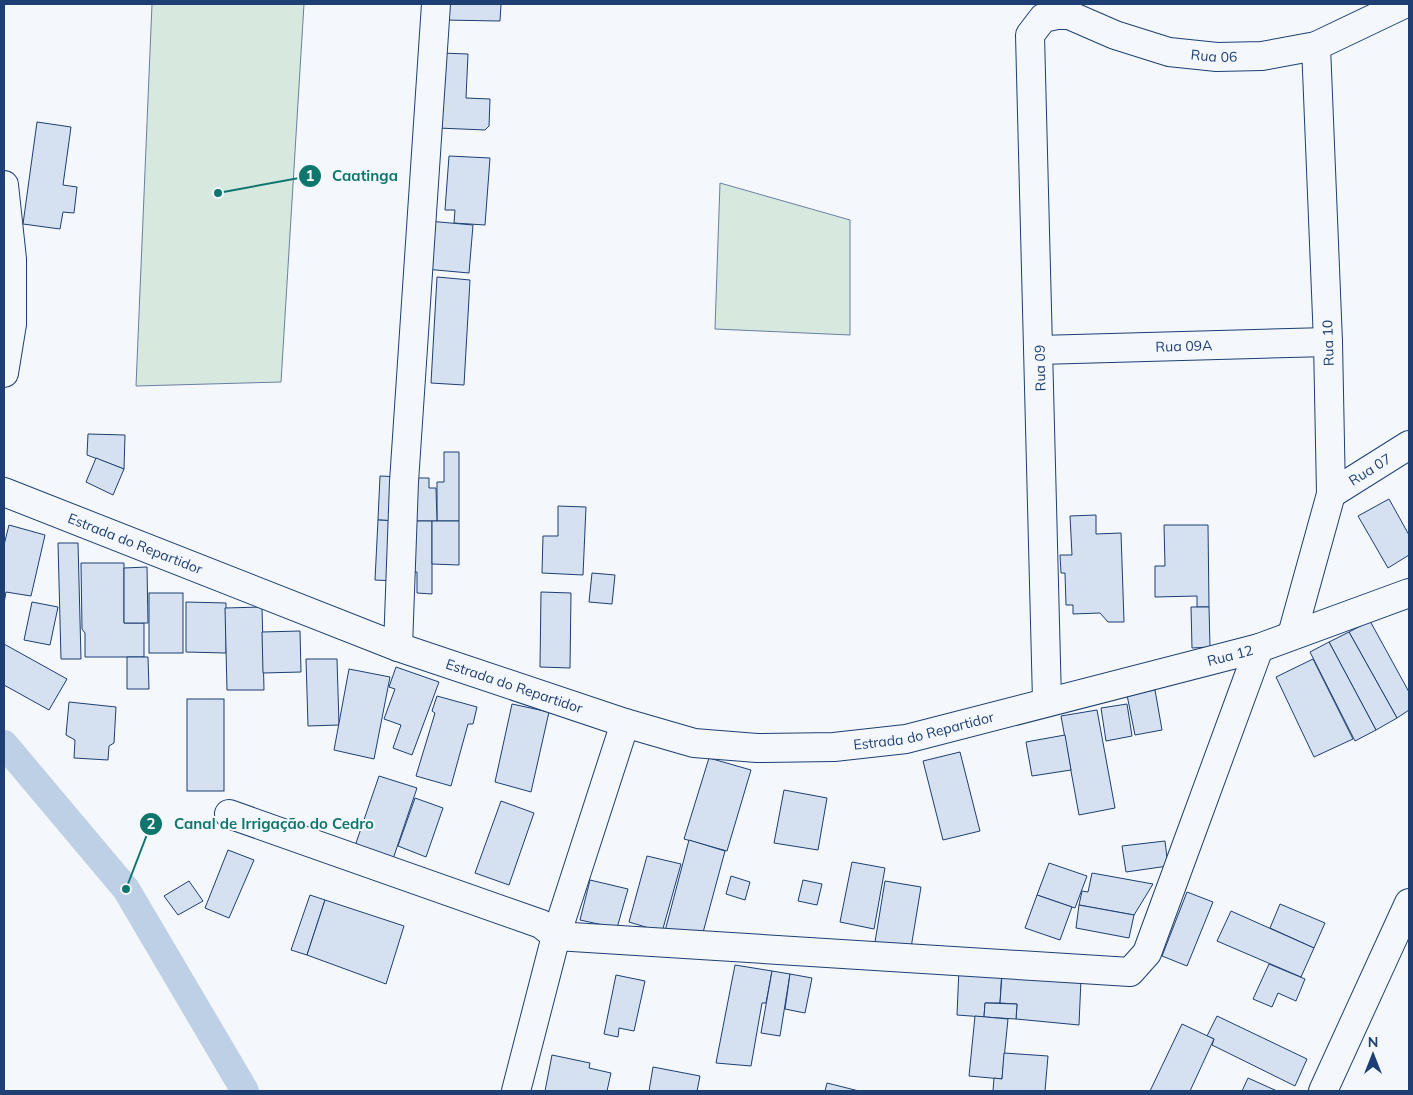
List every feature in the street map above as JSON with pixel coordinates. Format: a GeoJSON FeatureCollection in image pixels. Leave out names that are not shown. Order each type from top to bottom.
{"type":"FeatureCollection","features":[{"type":"Feature","properties":{"kind":"street"},"geometry":{"type":"LineString","coordinates":[[398,647],[404,482],[436,4]]}},
{"type":"Feature","properties":{"kind":"street","name":"Rua 06"},"geometry":{"type":"LineString","coordinates":[[1030,35],[1043,18],[1056,15],[1068,16],[1115,35],[1169,52],[1217,57],[1262,56],[1316,46],[1404,4]]}},
{"type":"Feature","properties":{"kind":"street","name":"Rua 09"},"geometry":{"type":"LineString","coordinates":[[1030,35],[1047,701]]}},
{"type":"Feature","properties":{"kind":"street","name":"Rua 10"},"geometry":{"type":"LineString","coordinates":[[1292,635],[1331,494],[1328,342],[1316,46]]}},
{"type":"Feature","properties":{"kind":"street"},"geometry":{"type":"LineString","coordinates":[[4,185],[12,259],[12,324],[4,373]]}},
{"type":"Feature","properties":{"kind":"street","name":"Rua 09A"},"geometry":{"type":"LineString","coordinates":[[1039,350],[1328,342]]}},
{"type":"Feature","properties":{"kind":"street","name":"Rua 07"},"geometry":{"type":"LineString","coordinates":[[1331,494],[1409,445]]}},
{"type":"Feature","properties":{"kind":"street","name":"Estrada do Repartidor"},"geometry":{"type":"LineString","coordinates":[[4,492],[398,647],[625,723],[694,743],[756,748],[834,747],[906,739],[982,721],[1047,701]]}},
{"type":"Feature","properties":{"kind":"street","name":"Rua 12"},"geometry":{"type":"LineString","coordinates":[[1047,701],[1260,648],[1409,593]]}},
{"type":"Feature","properties":{"kind":"street"},"geometry":{"type":"LineString","coordinates":[[230,814],[541,924],[556,936],[1130,972],[1147,953],[1260,648]]}},
{"type":"Feature","properties":{"kind":"street"},"geometry":{"type":"LineString","coordinates":[[516,1091],[556,936],[625,723]]}},
{"type":"Feature","properties":{"kind":"street"},"geometry":{"type":"LineString","coordinates":[[1322,1091],[1409,903]]}},
{"type":"Feature","properties":{"kind":"shaded area"},"geometry":{"type":"Polygon","coordinates":[[[152,4],[304,4],[281,382],[136,386],[152,4]]]}},
{"type":"Feature","properties":{"kind":"shaded area"},"geometry":{"type":"Polygon","coordinates":[[[720,183],[850,220],[850,335],[715,329],[720,183]]]}},
{"type":"Feature","properties":{"kind":"building"},"geometry":{"type":"Polygon","coordinates":[[[444,4],[501,4],[500,21],[443,20],[444,4]]]}},
{"type":"Feature","properties":{"kind":"building"},"geometry":{"type":"Polygon","coordinates":[[[441,53],[468,54],[466,98],[490,99],[489,126],[485,130],[438,128],[441,53]]]}},
{"type":"Feature","properties":{"kind":"building"},"geometry":{"type":"Polygon","coordinates":[[[37,122],[71,127],[63,185],[77,187],[74,213],[63,212],[60,229],[23,224],[37,122]]]}},
{"type":"Feature","properties":{"kind":"building"},"geometry":{"type":"Polygon","coordinates":[[[449,156],[490,158],[485,225],[454,223],[455,210],[445,210],[449,156]]]}},
{"type":"Feature","properties":{"kind":"building"},"geometry":{"type":"Polygon","coordinates":[[[428,221],[473,225],[469,273],[425,269],[428,221]]]}},
{"type":"Feature","properties":{"kind":"building"},"geometry":{"type":"Polygon","coordinates":[[[437,277],[470,280],[464,385],[431,383],[437,277]]]}},
{"type":"Feature","properties":{"kind":"building"},"geometry":{"type":"Polygon","coordinates":[[[88,434],[125,435],[124,469],[87,455],[88,434]]]}},
{"type":"Feature","properties":{"kind":"building"},"geometry":{"type":"Polygon","coordinates":[[[444,452],[459,452],[459,521],[437,521],[437,482],[444,482],[444,452]]]}},
{"type":"Feature","properties":{"kind":"building"},"geometry":{"type":"Polygon","coordinates":[[[96,458],[124,469],[113,495],[86,482],[96,458]]]}},
{"type":"Feature","properties":{"kind":"building"},"geometry":{"type":"Polygon","coordinates":[[[380,476],[402,477],[400,521],[378,520],[380,476]]]}},
{"type":"Feature","properties":{"kind":"building"},"geometry":{"type":"Polygon","coordinates":[[[408,478],[429,478],[429,488],[436,488],[437,521],[408,521],[408,478]]]}},
{"type":"Feature","properties":{"kind":"building"},"geometry":{"type":"Polygon","coordinates":[[[1389,499],[1409,535],[1409,555],[1388,568],[1358,516],[1389,499]]]}},
{"type":"Feature","properties":{"kind":"building"},"geometry":{"type":"Polygon","coordinates":[[[558,506],[586,507],[583,575],[542,573],[543,536],[558,536],[558,506]]]}},
{"type":"Feature","properties":{"kind":"building"},"geometry":{"type":"Polygon","coordinates":[[[1096,515],[1096,534],[1121,533],[1124,622],[1108,622],[1100,613],[1073,614],[1073,605],[1066,605],[1065,573],[1061,573],[1060,555],[1072,555],[1070,516],[1096,515]]]}},
{"type":"Feature","properties":{"kind":"building"},"geometry":{"type":"Polygon","coordinates":[[[378,520],[400,521],[396,581],[375,580],[378,520]]]}},
{"type":"Feature","properties":{"kind":"building"},"geometry":{"type":"Polygon","coordinates":[[[408,521],[432,521],[432,594],[417,593],[417,572],[406,572],[408,521]]]}},
{"type":"Feature","properties":{"kind":"building"},"geometry":{"type":"Polygon","coordinates":[[[432,521],[459,521],[459,565],[432,564],[432,521]]]}},
{"type":"Feature","properties":{"kind":"building"},"geometry":{"type":"Polygon","coordinates":[[[9,525],[45,535],[31,596],[6,592],[4,603],[4,545],[9,525]]]}},
{"type":"Feature","properties":{"kind":"building"},"geometry":{"type":"Polygon","coordinates":[[[1164,525],[1208,525],[1209,607],[1197,607],[1197,596],[1155,597],[1155,566],[1165,566],[1164,525]]]}},
{"type":"Feature","properties":{"kind":"building"},"geometry":{"type":"Polygon","coordinates":[[[58,543],[78,543],[81,659],[61,659],[58,543]]]}},
{"type":"Feature","properties":{"kind":"building"},"geometry":{"type":"Polygon","coordinates":[[[81,563],[124,563],[124,623],[144,623],[144,657],[85,657],[85,633],[82,629],[81,563]]]}},
{"type":"Feature","properties":{"kind":"building"},"geometry":{"type":"Polygon","coordinates":[[[147,567],[148,623],[124,623],[124,568],[147,567]]]}},
{"type":"Feature","properties":{"kind":"building"},"geometry":{"type":"Polygon","coordinates":[[[592,573],[615,575],[612,604],[589,602],[592,573]]]}},
{"type":"Feature","properties":{"kind":"building"},"geometry":{"type":"Polygon","coordinates":[[[541,592],[571,593],[570,668],[540,667],[541,592]]]}},
{"type":"Feature","properties":{"kind":"building"},"geometry":{"type":"Polygon","coordinates":[[[149,593],[183,593],[183,653],[149,653],[149,593]]]}},
{"type":"Feature","properties":{"kind":"building"},"geometry":{"type":"Polygon","coordinates":[[[32,602],[58,607],[50,645],[24,640],[32,602]]]}},
{"type":"Feature","properties":{"kind":"building"},"geometry":{"type":"Polygon","coordinates":[[[186,602],[226,603],[226,653],[186,652],[186,602]]]}},
{"type":"Feature","properties":{"kind":"building"},"geometry":{"type":"Polygon","coordinates":[[[262,607],[264,690],[227,690],[225,608],[262,607]]]}},
{"type":"Feature","properties":{"kind":"building"},"geometry":{"type":"Polygon","coordinates":[[[1191,607],[1209,607],[1210,647],[1192,648],[1191,607]]]}},
{"type":"Feature","properties":{"kind":"building"},"geometry":{"type":"Polygon","coordinates":[[[1370,621],[1409,692],[1409,710],[1397,718],[1349,632],[1370,621]]]}},
{"type":"Feature","properties":{"kind":"building"},"geometry":{"type":"Polygon","coordinates":[[[300,631],[301,672],[263,673],[262,632],[300,631]]]}},
{"type":"Feature","properties":{"kind":"building"},"geometry":{"type":"Polygon","coordinates":[[[1349,632],[1397,718],[1376,730],[1329,642],[1349,632]]]}},
{"type":"Feature","properties":{"kind":"building"},"geometry":{"type":"Polygon","coordinates":[[[1329,642],[1376,730],[1355,741],[1310,652],[1329,642]]]}},
{"type":"Feature","properties":{"kind":"building"},"geometry":{"type":"Polygon","coordinates":[[[4,644],[67,679],[49,710],[4,685],[4,644]]]}},
{"type":"Feature","properties":{"kind":"building"},"geometry":{"type":"Polygon","coordinates":[[[127,657],[148,657],[149,689],[127,689],[127,657]]]}},
{"type":"Feature","properties":{"kind":"building"},"geometry":{"type":"Polygon","coordinates":[[[306,659],[337,659],[339,725],[308,726],[306,659]]]}},
{"type":"Feature","properties":{"kind":"building"},"geometry":{"type":"Polygon","coordinates":[[[1313,659],[1353,739],[1314,757],[1276,677],[1313,659]]]}},
{"type":"Feature","properties":{"kind":"building"},"geometry":{"type":"Polygon","coordinates":[[[396,667],[439,682],[412,755],[393,748],[401,725],[384,719],[395,689],[389,687],[396,667]]]}},
{"type":"Feature","properties":{"kind":"building"},"geometry":{"type":"Polygon","coordinates":[[[349,669],[390,677],[374,759],[334,750],[349,669]]]}},
{"type":"Feature","properties":{"kind":"building"},"geometry":{"type":"Polygon","coordinates":[[[1155,690],[1162,730],[1135,735],[1127,695],[1155,690]]]}},
{"type":"Feature","properties":{"kind":"building"},"geometry":{"type":"Polygon","coordinates":[[[437,696],[477,707],[473,724],[468,724],[451,786],[416,776],[435,713],[432,711],[437,696]]]}},
{"type":"Feature","properties":{"kind":"building"},"geometry":{"type":"Polygon","coordinates":[[[187,699],[224,699],[224,791],[187,791],[187,699]]]}},
{"type":"Feature","properties":{"kind":"building"},"geometry":{"type":"Polygon","coordinates":[[[69,702],[116,707],[114,743],[109,746],[108,760],[74,758],[75,740],[66,735],[69,702]]]}},
{"type":"Feature","properties":{"kind":"building"},"geometry":{"type":"Polygon","coordinates":[[[512,704],[549,712],[531,792],[495,782],[512,704]]]}},
{"type":"Feature","properties":{"kind":"building"},"geometry":{"type":"Polygon","coordinates":[[[1127,704],[1132,736],[1106,741],[1101,708],[1127,704]]]}},
{"type":"Feature","properties":{"kind":"building"},"geometry":{"type":"Polygon","coordinates":[[[1097,710],[1115,808],[1079,815],[1061,716],[1097,710]]]}},
{"type":"Feature","properties":{"kind":"building"},"geometry":{"type":"Polygon","coordinates":[[[1065,735],[1071,770],[1032,776],[1026,742],[1065,735]]]}},
{"type":"Feature","properties":{"kind":"building"},"geometry":{"type":"Polygon","coordinates":[[[960,752],[980,831],[943,840],[923,761],[960,752]]]}},
{"type":"Feature","properties":{"kind":"building"},"geometry":{"type":"Polygon","coordinates":[[[709,758],[751,770],[727,851],[684,839],[709,758]]]}},
{"type":"Feature","properties":{"kind":"building"},"geometry":{"type":"Polygon","coordinates":[[[379,776],[417,788],[393,859],[355,846],[379,776]]]}},
{"type":"Feature","properties":{"kind":"building"},"geometry":{"type":"Polygon","coordinates":[[[784,790],[827,798],[818,850],[774,843],[784,790]]]}},
{"type":"Feature","properties":{"kind":"building"},"geometry":{"type":"Polygon","coordinates":[[[415,798],[443,808],[426,857],[398,846],[415,798]]]}},
{"type":"Feature","properties":{"kind":"building"},"geometry":{"type":"Polygon","coordinates":[[[501,801],[534,813],[509,885],[475,873],[501,801]]]}},
{"type":"Feature","properties":{"kind":"building"},"geometry":{"type":"Polygon","coordinates":[[[689,840],[725,851],[701,940],[665,931],[689,840]]]}},
{"type":"Feature","properties":{"kind":"building"},"geometry":{"type":"Polygon","coordinates":[[[1165,841],[1168,866],[1126,872],[1122,846],[1165,841]]]}},
{"type":"Feature","properties":{"kind":"building"},"geometry":{"type":"Polygon","coordinates":[[[228,850],[254,860],[229,918],[205,908],[228,850]]]}},
{"type":"Feature","properties":{"kind":"building"},"geometry":{"type":"Polygon","coordinates":[[[647,856],[681,864],[662,932],[629,922],[647,856]]]}},
{"type":"Feature","properties":{"kind":"building"},"geometry":{"type":"Polygon","coordinates":[[[852,862],[885,868],[874,929],[840,922],[852,862]]]}},
{"type":"Feature","properties":{"kind":"building"},"geometry":{"type":"Polygon","coordinates":[[[1049,863],[1087,876],[1075,908],[1037,895],[1049,863]]]}},
{"type":"Feature","properties":{"kind":"building"},"geometry":{"type":"Polygon","coordinates":[[[1092,873],[1153,884],[1134,915],[1079,905],[1082,891],[1088,892],[1092,873]]]}},
{"type":"Feature","properties":{"kind":"building"},"geometry":{"type":"Polygon","coordinates":[[[731,876],[750,882],[745,900],[726,894],[731,876]]]}},
{"type":"Feature","properties":{"kind":"building"},"geometry":{"type":"Polygon","coordinates":[[[590,880],[628,889],[617,928],[580,920],[590,880]]]}},
{"type":"Feature","properties":{"kind":"building"},"geometry":{"type":"Polygon","coordinates":[[[803,880],[822,884],[817,905],[798,901],[803,880]]]}},
{"type":"Feature","properties":{"kind":"building"},"geometry":{"type":"Polygon","coordinates":[[[189,881],[203,901],[178,915],[164,896],[189,881]]]}},
{"type":"Feature","properties":{"kind":"building"},"geometry":{"type":"Polygon","coordinates":[[[885,881],[921,887],[911,948],[875,942],[885,881]]]}},
{"type":"Feature","properties":{"kind":"building"},"geometry":{"type":"Polygon","coordinates":[[[1187,892],[1213,902],[1187,966],[1162,956],[1187,892]]]}},
{"type":"Feature","properties":{"kind":"building"},"geometry":{"type":"Polygon","coordinates":[[[310,895],[325,900],[307,955],[291,950],[310,895]]]}},
{"type":"Feature","properties":{"kind":"building"},"geometry":{"type":"Polygon","coordinates":[[[1037,895],[1072,907],[1060,940],[1025,928],[1037,895]]]}},
{"type":"Feature","properties":{"kind":"building"},"geometry":{"type":"Polygon","coordinates":[[[325,900],[404,926],[386,984],[307,955],[325,900]]]}},
{"type":"Feature","properties":{"kind":"building"},"geometry":{"type":"Polygon","coordinates":[[[1280,904],[1325,923],[1314,948],[1270,928],[1280,904]]]}},
{"type":"Feature","properties":{"kind":"building"},"geometry":{"type":"Polygon","coordinates":[[[1079,905],[1134,915],[1129,938],[1076,928],[1079,905]]]}},
{"type":"Feature","properties":{"kind":"building"},"geometry":{"type":"Polygon","coordinates":[[[1231,911],[1314,948],[1301,977],[1217,941],[1231,911]]]}},
{"type":"Feature","properties":{"kind":"building"},"geometry":{"type":"Polygon","coordinates":[[[1269,964],[1305,979],[1296,1001],[1278,993],[1272,1007],[1253,999],[1269,964]]]}},
{"type":"Feature","properties":{"kind":"building"},"geometry":{"type":"Polygon","coordinates":[[[735,965],[772,971],[766,1003],[762,1003],[751,1066],[716,1063],[735,965]]]}},
{"type":"Feature","properties":{"kind":"building"},"geometry":{"type":"Polygon","coordinates":[[[959,968],[1002,969],[1000,1003],[985,1003],[984,1017],[957,1015],[959,968]]]}},
{"type":"Feature","properties":{"kind":"building"},"geometry":{"type":"Polygon","coordinates":[[[772,971],[790,974],[780,1036],[761,1033],[772,971]]]}},
{"type":"Feature","properties":{"kind":"building"},"geometry":{"type":"Polygon","coordinates":[[[790,974],[812,978],[805,1013],[785,1009],[790,974]]]}},
{"type":"Feature","properties":{"kind":"building"},"geometry":{"type":"Polygon","coordinates":[[[616,975],[645,981],[634,1031],[619,1028],[618,1037],[604,1034],[616,975]]]}},
{"type":"Feature","properties":{"kind":"building"},"geometry":{"type":"Polygon","coordinates":[[[1002,975],[1081,979],[1079,1025],[1016,1019],[1017,1004],[1000,1003],[1002,975]]]}},
{"type":"Feature","properties":{"kind":"building"},"geometry":{"type":"Polygon","coordinates":[[[985,1003],[1017,1004],[1016,1019],[984,1017],[985,1003]]]}},
{"type":"Feature","properties":{"kind":"building"},"geometry":{"type":"Polygon","coordinates":[[[975,1016],[1008,1019],[1002,1079],[969,1076],[975,1016]]]}},
{"type":"Feature","properties":{"kind":"building"},"geometry":{"type":"Polygon","coordinates":[[[1217,1016],[1307,1059],[1295,1086],[1212,1045],[1214,1039],[1207,1036],[1217,1016]]]}},
{"type":"Feature","properties":{"kind":"building"},"geometry":{"type":"Polygon","coordinates":[[[1182,1024],[1214,1039],[1190,1091],[1150,1091],[1182,1024]]]}},
{"type":"Feature","properties":{"kind":"building"},"geometry":{"type":"Polygon","coordinates":[[[1004,1053],[1048,1056],[1045,1091],[993,1091],[994,1078],[1002,1079],[1004,1053]]]}},
{"type":"Feature","properties":{"kind":"building"},"geometry":{"type":"Polygon","coordinates":[[[552,1055],[590,1063],[589,1068],[611,1073],[607,1091],[545,1091],[552,1055]]]}},
{"type":"Feature","properties":{"kind":"building"},"geometry":{"type":"Polygon","coordinates":[[[653,1067],[700,1076],[697,1091],[649,1091],[653,1067]]]}},
{"type":"Feature","properties":{"kind":"building"},"geometry":{"type":"Polygon","coordinates":[[[1248,1078],[1277,1091],[1242,1091],[1248,1078]]]}},
{"type":"Feature","properties":{"kind":"building"},"geometry":{"type":"Polygon","coordinates":[[[827,1083],[859,1091],[825,1091],[827,1083]]]}},
{"type":"Feature","properties":{"kind":"waterway"},"geometry":{"type":"LineString","coordinates":[[4,744],[126,889],[245,1091]]}},
{"type":"Feature","properties":{"kind":"place","name":"Caatinga"},"geometry":{"type":"Point","coordinates":[218,193]}},
{"type":"Feature","properties":{"kind":"place","name":"Canal de Irrigação do Cedro"},"geometry":{"type":"Point","coordinates":[126,889]}}]}
